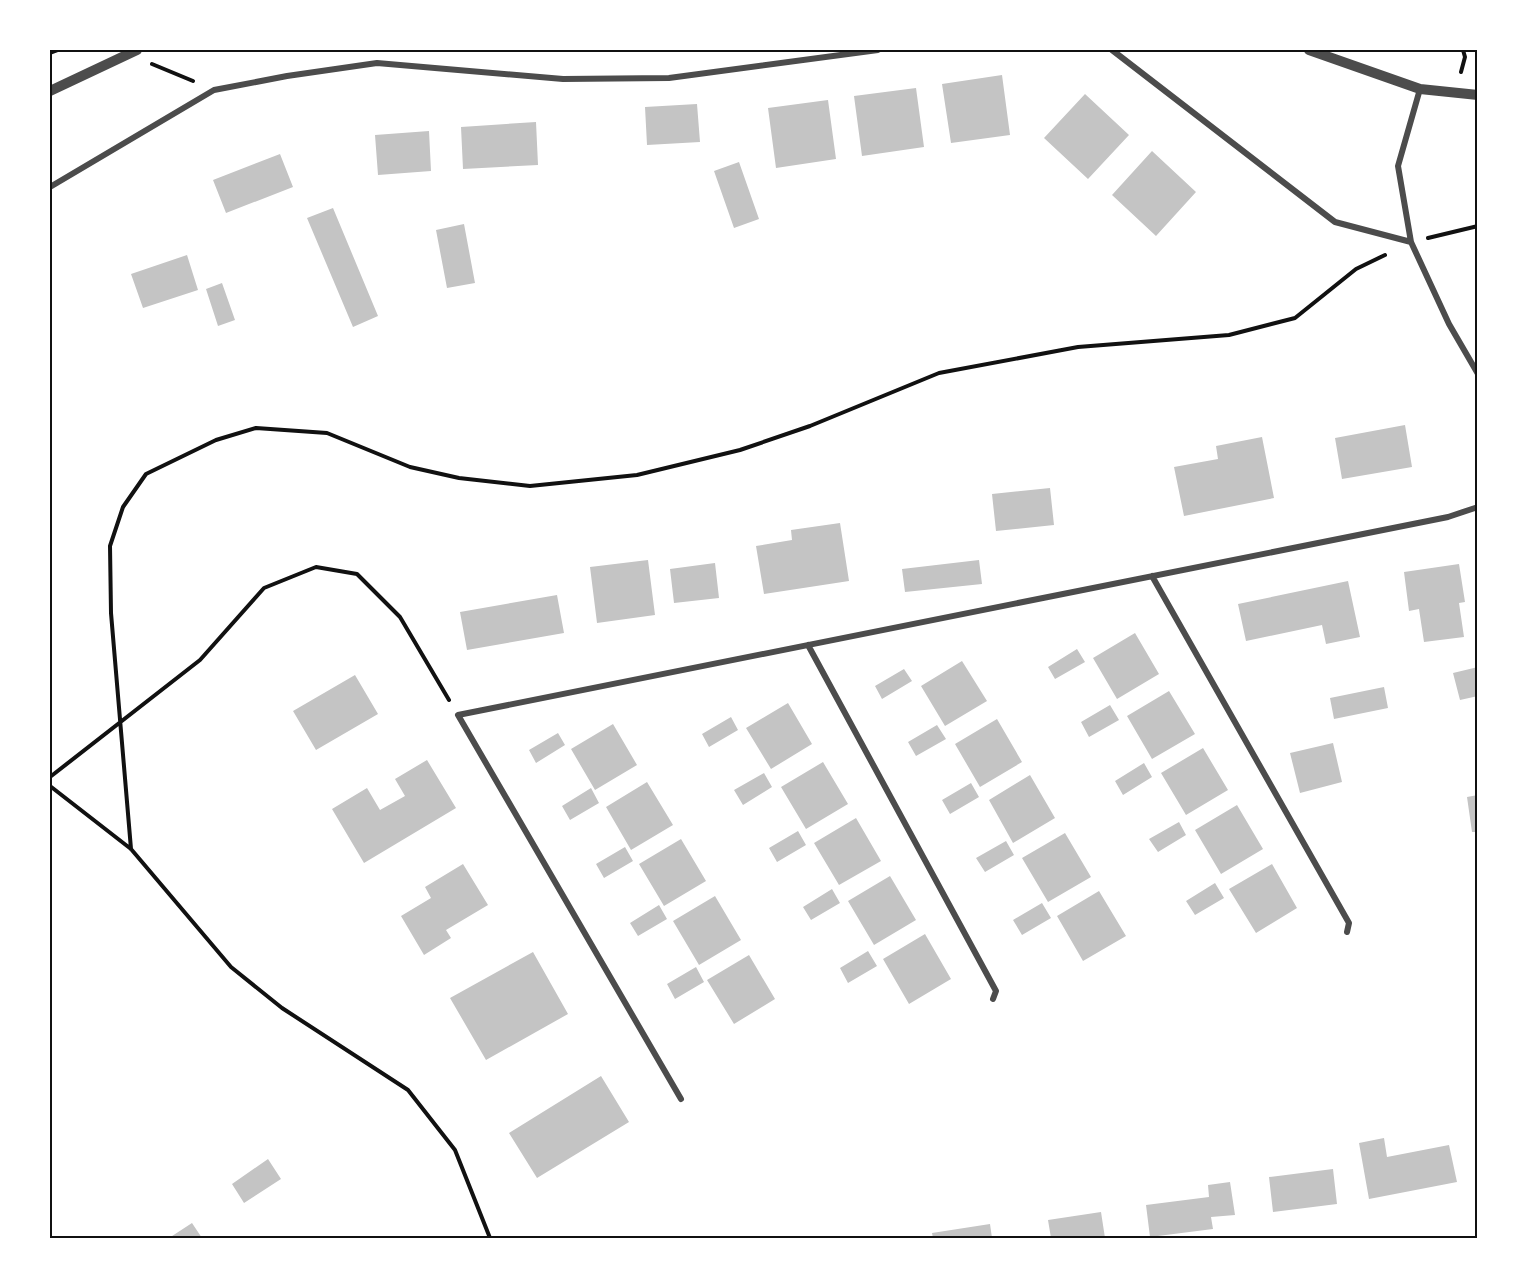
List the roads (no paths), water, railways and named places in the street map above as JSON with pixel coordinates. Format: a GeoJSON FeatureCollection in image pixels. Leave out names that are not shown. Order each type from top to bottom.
{"type":"FeatureCollection","features":[{"type":"Feature","properties":{"kind":"street"},"geometry":{"type":"LineString","coordinates":[[50,187],[214,90],[286,76],[377,63],[563,79],[669,78],[878,50]]}},
{"type":"Feature","properties":{"kind":"street"},"geometry":{"type":"LineString","coordinates":[[1113,50],[1335,222],[1411,242]]}},
{"type":"Feature","properties":{"kind":"street"},"geometry":{"type":"LineString","coordinates":[[1309,50],[1420,88],[1478,95]]}},
{"type":"Feature","properties":{"kind":"street"},"geometry":{"type":"LineString","coordinates":[[50,91],[132,52]]}},
{"type":"Feature","properties":{"kind":"street"},"geometry":{"type":"LineString","coordinates":[[1420,88],[1398,166],[1411,242],[1449,324],[1478,374]]}},
{"type":"Feature","properties":{"kind":"street"},"geometry":{"type":"LineString","coordinates":[[681,1099],[458,715],[1448,517],[1478,507]]}},
{"type":"Feature","properties":{"kind":"street"},"geometry":{"type":"LineString","coordinates":[[1152,576],[1349,923],[1347,932]]}},
{"type":"Feature","properties":{"kind":"street"},"geometry":{"type":"LineString","coordinates":[[808,645],[996,991],[993,999]]}}]}
